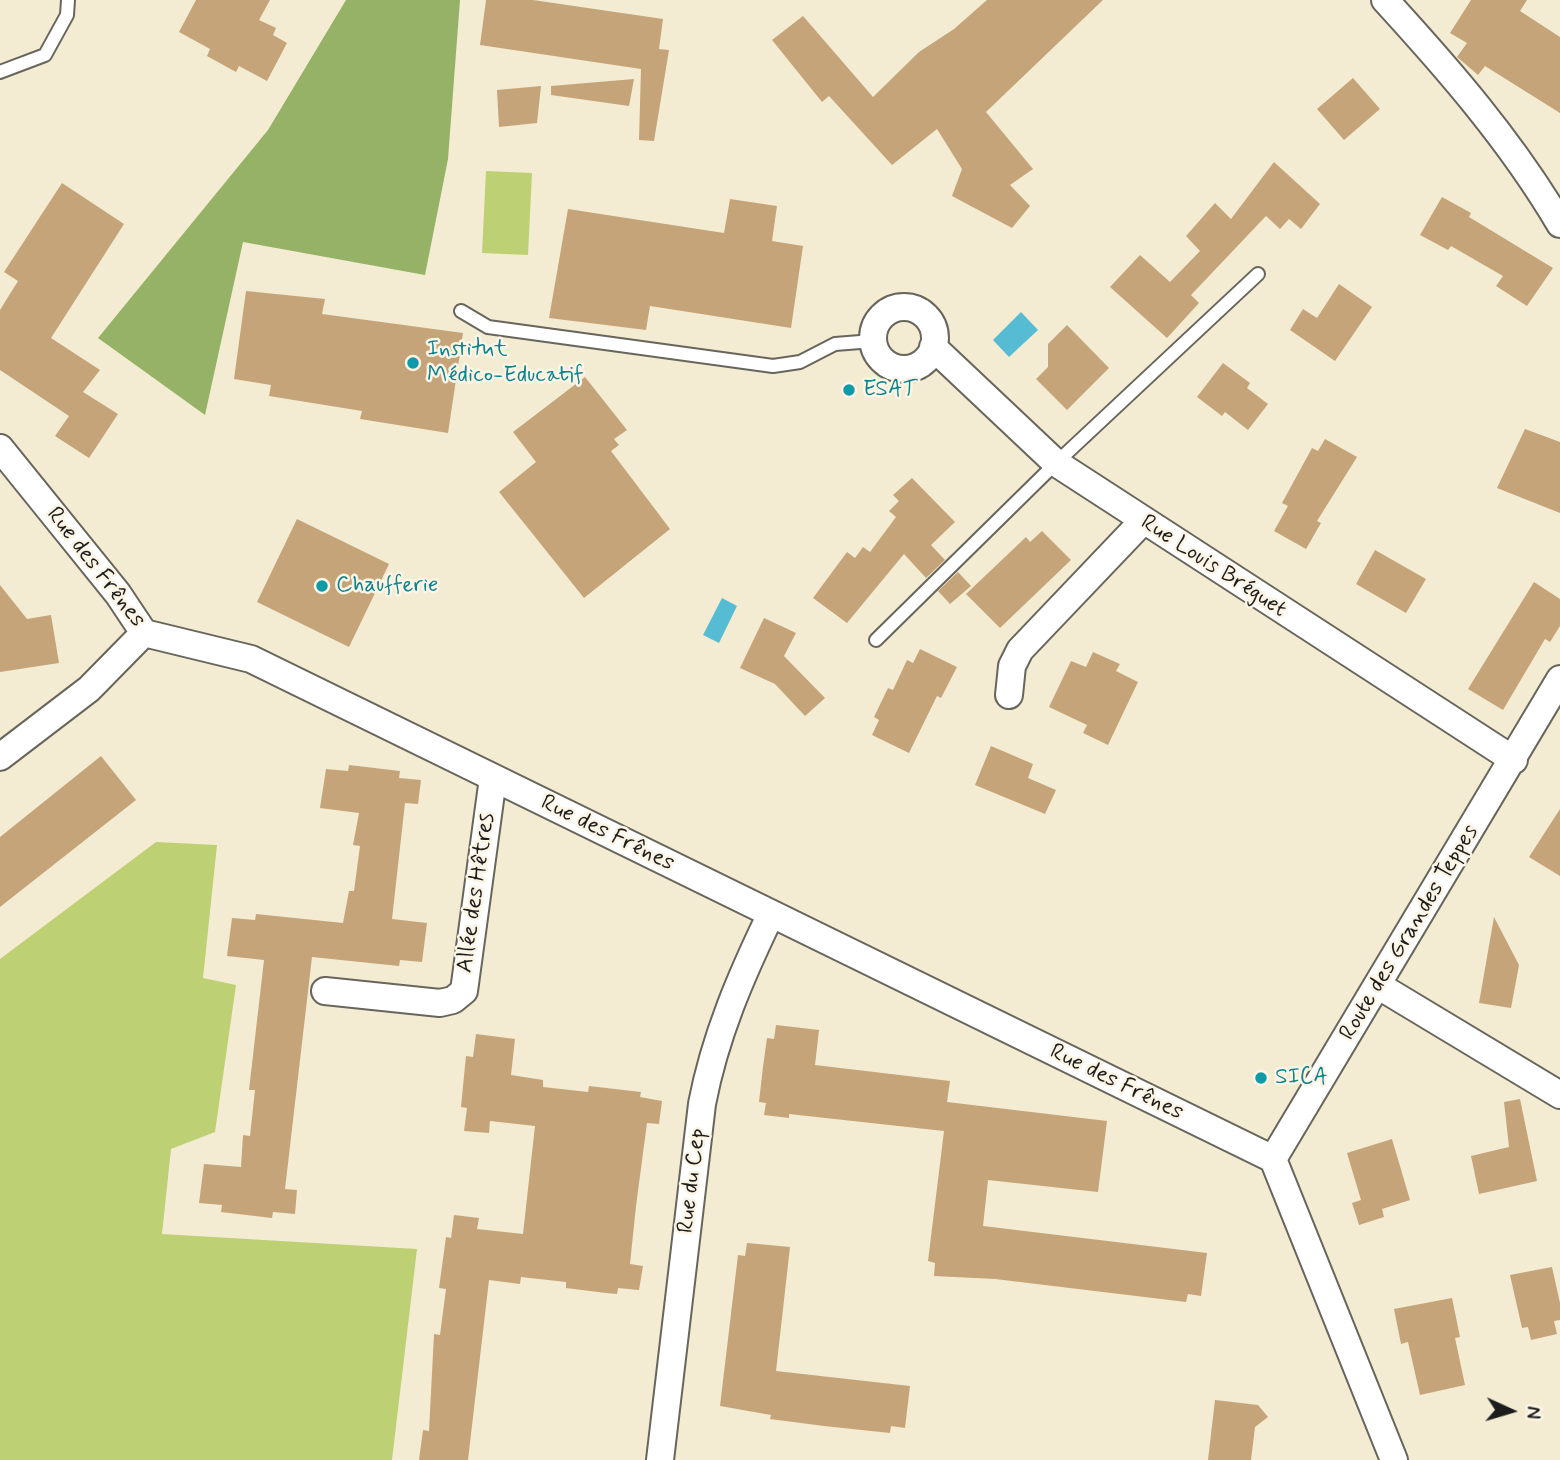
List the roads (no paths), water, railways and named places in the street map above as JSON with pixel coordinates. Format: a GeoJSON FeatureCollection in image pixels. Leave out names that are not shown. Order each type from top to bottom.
{"type":"FeatureCollection","features":[{"type":"Feature","properties":{"kind":"street"},"geometry":{"type":"LineString","coordinates":[[1385,0],[1457,78],[1511,150],[1560,223]]}},
{"type":"Feature","properties":{"kind":"street"},"geometry":{"type":"LineString","coordinates":[[900,307],[909,308],[927,317],[935,337],[933,347],[922,364],[902,369],[883,361],[876,353],[873,341],[873,333],[882,315],[900,307]]}},
{"type":"Feature","properties":{"kind":"street","name":"Rue Louis Bréguet"},"geometry":{"type":"LineString","coordinates":[[933,347],[1056,463],[1142,522],[1514,760]]}},
{"type":"Feature","properties":{"kind":"street","name":"Rue des Frênes"},"geometry":{"type":"LineString","coordinates":[[0,448],[118,594],[144,633],[251,659],[1273,1159]]}},
{"type":"Feature","properties":{"kind":"street"},"geometry":{"type":"LineString","coordinates":[[1009,695],[1012,666],[1020,650],[1142,522]]}},
{"type":"Feature","properties":{"kind":"street"},"geometry":{"type":"LineString","coordinates":[[0,757],[89,689],[144,633]]}},
{"type":"Feature","properties":{"kind":"street","name":"Route des Grandes Teppes"},"geometry":{"type":"LineString","coordinates":[[1273,1159],[1379,986],[1560,679]]}},
{"type":"Feature","properties":{"kind":"street","name":"Allée des Hêtres"},"geometry":{"type":"LineString","coordinates":[[325,992],[440,1003],[453,1000],[464,990],[493,778]]}},
{"type":"Feature","properties":{"kind":"street","name":"Rue du Cep"},"geometry":{"type":"LineString","coordinates":[[660,1460],[702,1104],[710,1061],[742,974],[771,914]]}},
{"type":"Feature","properties":{"kind":"street"},"geometry":{"type":"LineString","coordinates":[[1379,986],[1560,1095]]}},
{"type":"Feature","properties":{"kind":"street"},"geometry":{"type":"LineString","coordinates":[[1273,1159],[1394,1460]]}},
{"type":"Feature","properties":{"kind":"lane"},"geometry":{"type":"LineString","coordinates":[[0,72],[45,55],[67,15],[68,0]]}},
{"type":"Feature","properties":{"kind":"lane"},"geometry":{"type":"LineString","coordinates":[[876,640],[1056,463],[1258,274]]}},
{"type":"Feature","properties":{"kind":"lane"},"geometry":{"type":"LineString","coordinates":[[461,310],[488,327],[773,366],[800,362],[835,344],[873,341]]}},
{"type":"Feature","properties":{"kind":"water"},"geometry":{"type":"Polygon","coordinates":[[[1021,312],[1038,330],[1009,357],[993,340],[1021,312]]]}},
{"type":"Feature","properties":{"kind":"water"},"geometry":{"type":"Polygon","coordinates":[[[722,598],[737,606],[719,643],[703,635],[722,598]]]}},
{"type":"Feature","properties":{"kind":"place","name":"Institut Médico-Educatif"},"geometry":{"type":"Point","coordinates":[413,363]}},
{"type":"Feature","properties":{"kind":"place","name":"ESAT"},"geometry":{"type":"Point","coordinates":[849,390]}},
{"type":"Feature","properties":{"kind":"place","name":"Chaufferie"},"geometry":{"type":"Point","coordinates":[322,586]}},
{"type":"Feature","properties":{"kind":"place","name":"SICA"},"geometry":{"type":"Point","coordinates":[1261,1078]}}]}
